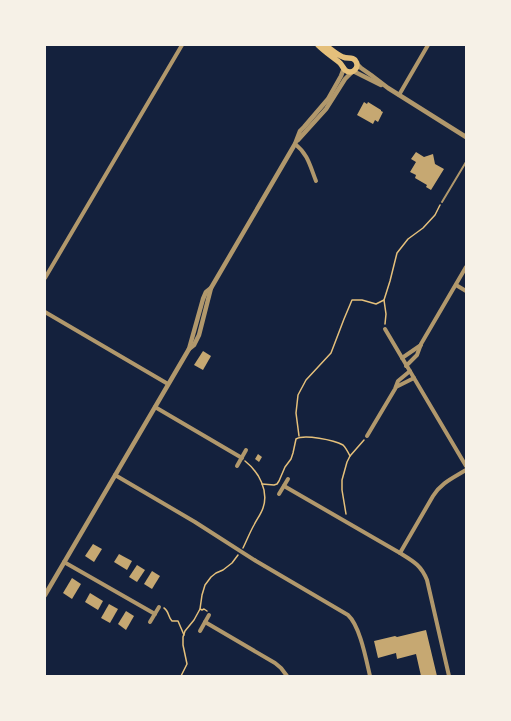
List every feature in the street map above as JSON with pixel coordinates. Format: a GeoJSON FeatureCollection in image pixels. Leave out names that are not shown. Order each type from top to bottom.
{"type":"FeatureCollection","features":[{"type":"Feature","properties":{"kind":"main road"},"geometry":{"type":"LineString","coordinates":[[318,45],[347,71],[352,72],[356,68],[357,64],[353,58],[341,56],[325,45]]}},
{"type":"Feature","properties":{"kind":"main road"},"geometry":{"type":"LineString","coordinates":[[343,67],[344,61],[348,58]]}},
{"type":"Feature","properties":{"kind":"street"},"geometry":{"type":"LineString","coordinates":[[45,278],[182,45]]}},
{"type":"Feature","properties":{"kind":"street"},"geometry":{"type":"LineString","coordinates":[[399,95],[428,45]]}},
{"type":"Feature","properties":{"kind":"street"},"geometry":{"type":"LineString","coordinates":[[357,64],[388,88],[466,137]]}},
{"type":"Feature","properties":{"kind":"street"},"geometry":{"type":"LineString","coordinates":[[45,595],[189,349],[206,292],[211,288],[295,144],[300,132],[328,99],[341,76],[343,67]]}},
{"type":"Feature","properties":{"kind":"street"},"geometry":{"type":"LineString","coordinates":[[295,144],[329,105],[348,74],[352,72],[388,88]]}},
{"type":"Feature","properties":{"kind":"street"},"geometry":{"type":"LineString","coordinates":[[295,144],[305,153],[316,181]]}},
{"type":"Feature","properties":{"kind":"street"},"geometry":{"type":"LineString","coordinates":[[406,366],[417,355],[421,344],[466,267]]}},
{"type":"Feature","properties":{"kind":"street"},"geometry":{"type":"LineString","coordinates":[[456,285],[466,291]]}},
{"type":"Feature","properties":{"kind":"street"},"geometry":{"type":"LineString","coordinates":[[45,312],[168,384]]}},
{"type":"Feature","properties":{"kind":"street"},"geometry":{"type":"LineString","coordinates":[[385,329],[466,466]]}},
{"type":"Feature","properties":{"kind":"street"},"geometry":{"type":"LineString","coordinates":[[402,358],[421,344]]}},
{"type":"Feature","properties":{"kind":"street"},"geometry":{"type":"LineString","coordinates":[[368,436],[399,380],[410,371]]}},
{"type":"Feature","properties":{"kind":"street"},"geometry":{"type":"LineString","coordinates":[[395,389],[397,386],[414,378]]}},
{"type":"Feature","properties":{"kind":"street"},"geometry":{"type":"LineString","coordinates":[[155,407],[242,458]]}},
{"type":"Feature","properties":{"kind":"street"},"geometry":{"type":"LineString","coordinates":[[237,466],[246,450]]}},
{"type":"Feature","properties":{"kind":"street"},"geometry":{"type":"LineString","coordinates":[[400,553],[436,492],[446,482],[466,470]]}},
{"type":"Feature","properties":{"kind":"street"},"geometry":{"type":"LineString","coordinates":[[115,475],[348,615],[358,630],[370,676]]}},
{"type":"Feature","properties":{"kind":"street"},"geometry":{"type":"LineString","coordinates":[[279,494],[288,478]]}},
{"type":"Feature","properties":{"kind":"street"},"geometry":{"type":"LineString","coordinates":[[284,486],[419,565],[427,580],[449,676]]}},
{"type":"Feature","properties":{"kind":"street"},"geometry":{"type":"LineString","coordinates":[[64,562],[155,614]]}},
{"type":"Feature","properties":{"kind":"street"},"geometry":{"type":"LineString","coordinates":[[150,622],[159,607]]}},
{"type":"Feature","properties":{"kind":"street"},"geometry":{"type":"LineString","coordinates":[[200,631],[209,615]]}},
{"type":"Feature","properties":{"kind":"street"},"geometry":{"type":"LineString","coordinates":[[205,622],[275,664],[281,668],[287,676]]}},
{"type":"Feature","properties":{"kind":"lane"},"geometry":{"type":"LineString","coordinates":[[442,202],[465,163]]}},
{"type":"Feature","properties":{"kind":"path"},"geometry":{"type":"LineString","coordinates":[[385,329],[386,314],[384,300],[397,253],[408,239],[423,228],[435,215],[442,202]]}},
{"type":"Feature","properties":{"kind":"path"},"geometry":{"type":"LineString","coordinates":[[262,484],[277,484],[285,467],[291,459],[296,439],[299,436],[296,413],[298,395],[306,380],[331,353],[352,300],[362,300],[376,304],[384,300]]}},
{"type":"Feature","properties":{"kind":"path"},"geometry":{"type":"LineString","coordinates":[[299,436],[318,438],[336,443],[345,447],[350,456]]}},
{"type":"Feature","properties":{"kind":"path"},"geometry":{"type":"LineString","coordinates":[[346,514],[342,480],[347,462],[350,456],[368,436]]}},
{"type":"Feature","properties":{"kind":"path"},"geometry":{"type":"LineString","coordinates":[[242,458],[252,466],[258,475],[264,492],[263,509],[243,548]]}},
{"type":"Feature","properties":{"kind":"path"},"geometry":{"type":"LineString","coordinates":[[182,676],[187,664],[183,645],[185,631],[194,620],[200,609],[205,585],[211,577],[232,563],[239,555]]}},
{"type":"Feature","properties":{"kind":"path"},"geometry":{"type":"LineString","coordinates":[[159,607],[162,606],[167,610],[172,621],[178,621],[184,635]]}},
{"type":"Feature","properties":{"kind":"building"},"geometry":{"type":"Polygon","coordinates":[[[364,102],[367,104],[368,102],[383,112],[378,122],[375,120],[373,124],[357,115],[364,102]]]}},
{"type":"Feature","properties":{"kind":"building"},"geometry":{"type":"Polygon","coordinates":[[[416,152],[424,157],[433,154],[435,164],[444,169],[431,190],[426,187],[427,185],[415,178],[416,175],[410,172],[416,162],[411,159],[416,152]]]}},
{"type":"Feature","properties":{"kind":"building"},"geometry":{"type":"Polygon","coordinates":[[[203,351],[211,356],[203,370],[194,365],[203,351]]]}},
{"type":"Feature","properties":{"kind":"building"},"geometry":{"type":"Polygon","coordinates":[[[258,454],[262,457],[259,462],[255,459],[258,454]]]}},
{"type":"Feature","properties":{"kind":"building"},"geometry":{"type":"Polygon","coordinates":[[[93,544],[102,549],[94,562],[85,556],[93,544]]]}},
{"type":"Feature","properties":{"kind":"building"},"geometry":{"type":"Polygon","coordinates":[[[119,554],[132,561],[127,570],[114,562],[119,554]]]}},
{"type":"Feature","properties":{"kind":"building"},"geometry":{"type":"Polygon","coordinates":[[[137,565],[145,570],[137,582],[129,577],[137,565]]]}},
{"type":"Feature","properties":{"kind":"building"},"geometry":{"type":"Polygon","coordinates":[[[152,571],[160,576],[152,589],[144,584],[152,571]]]}},
{"type":"Feature","properties":{"kind":"building"},"geometry":{"type":"Polygon","coordinates":[[[72,578],[81,584],[72,599],[63,593],[72,578]]]}},
{"type":"Feature","properties":{"kind":"building"},"geometry":{"type":"Polygon","coordinates":[[[90,593],[103,601],[98,610],[85,602],[90,593]]]}},
{"type":"Feature","properties":{"kind":"building"},"geometry":{"type":"Polygon","coordinates":[[[109,604],[118,609],[110,623],[101,618],[109,604]]]}},
{"type":"Feature","properties":{"kind":"building"},"geometry":{"type":"Polygon","coordinates":[[[126,611],[134,616],[126,630],[118,624],[126,611]]]}},
{"type":"Feature","properties":{"kind":"building"},"geometry":{"type":"Polygon","coordinates":[[[426,630],[437,676],[421,676],[416,654],[397,659],[396,653],[378,658],[374,641],[426,630]]]}}]}
